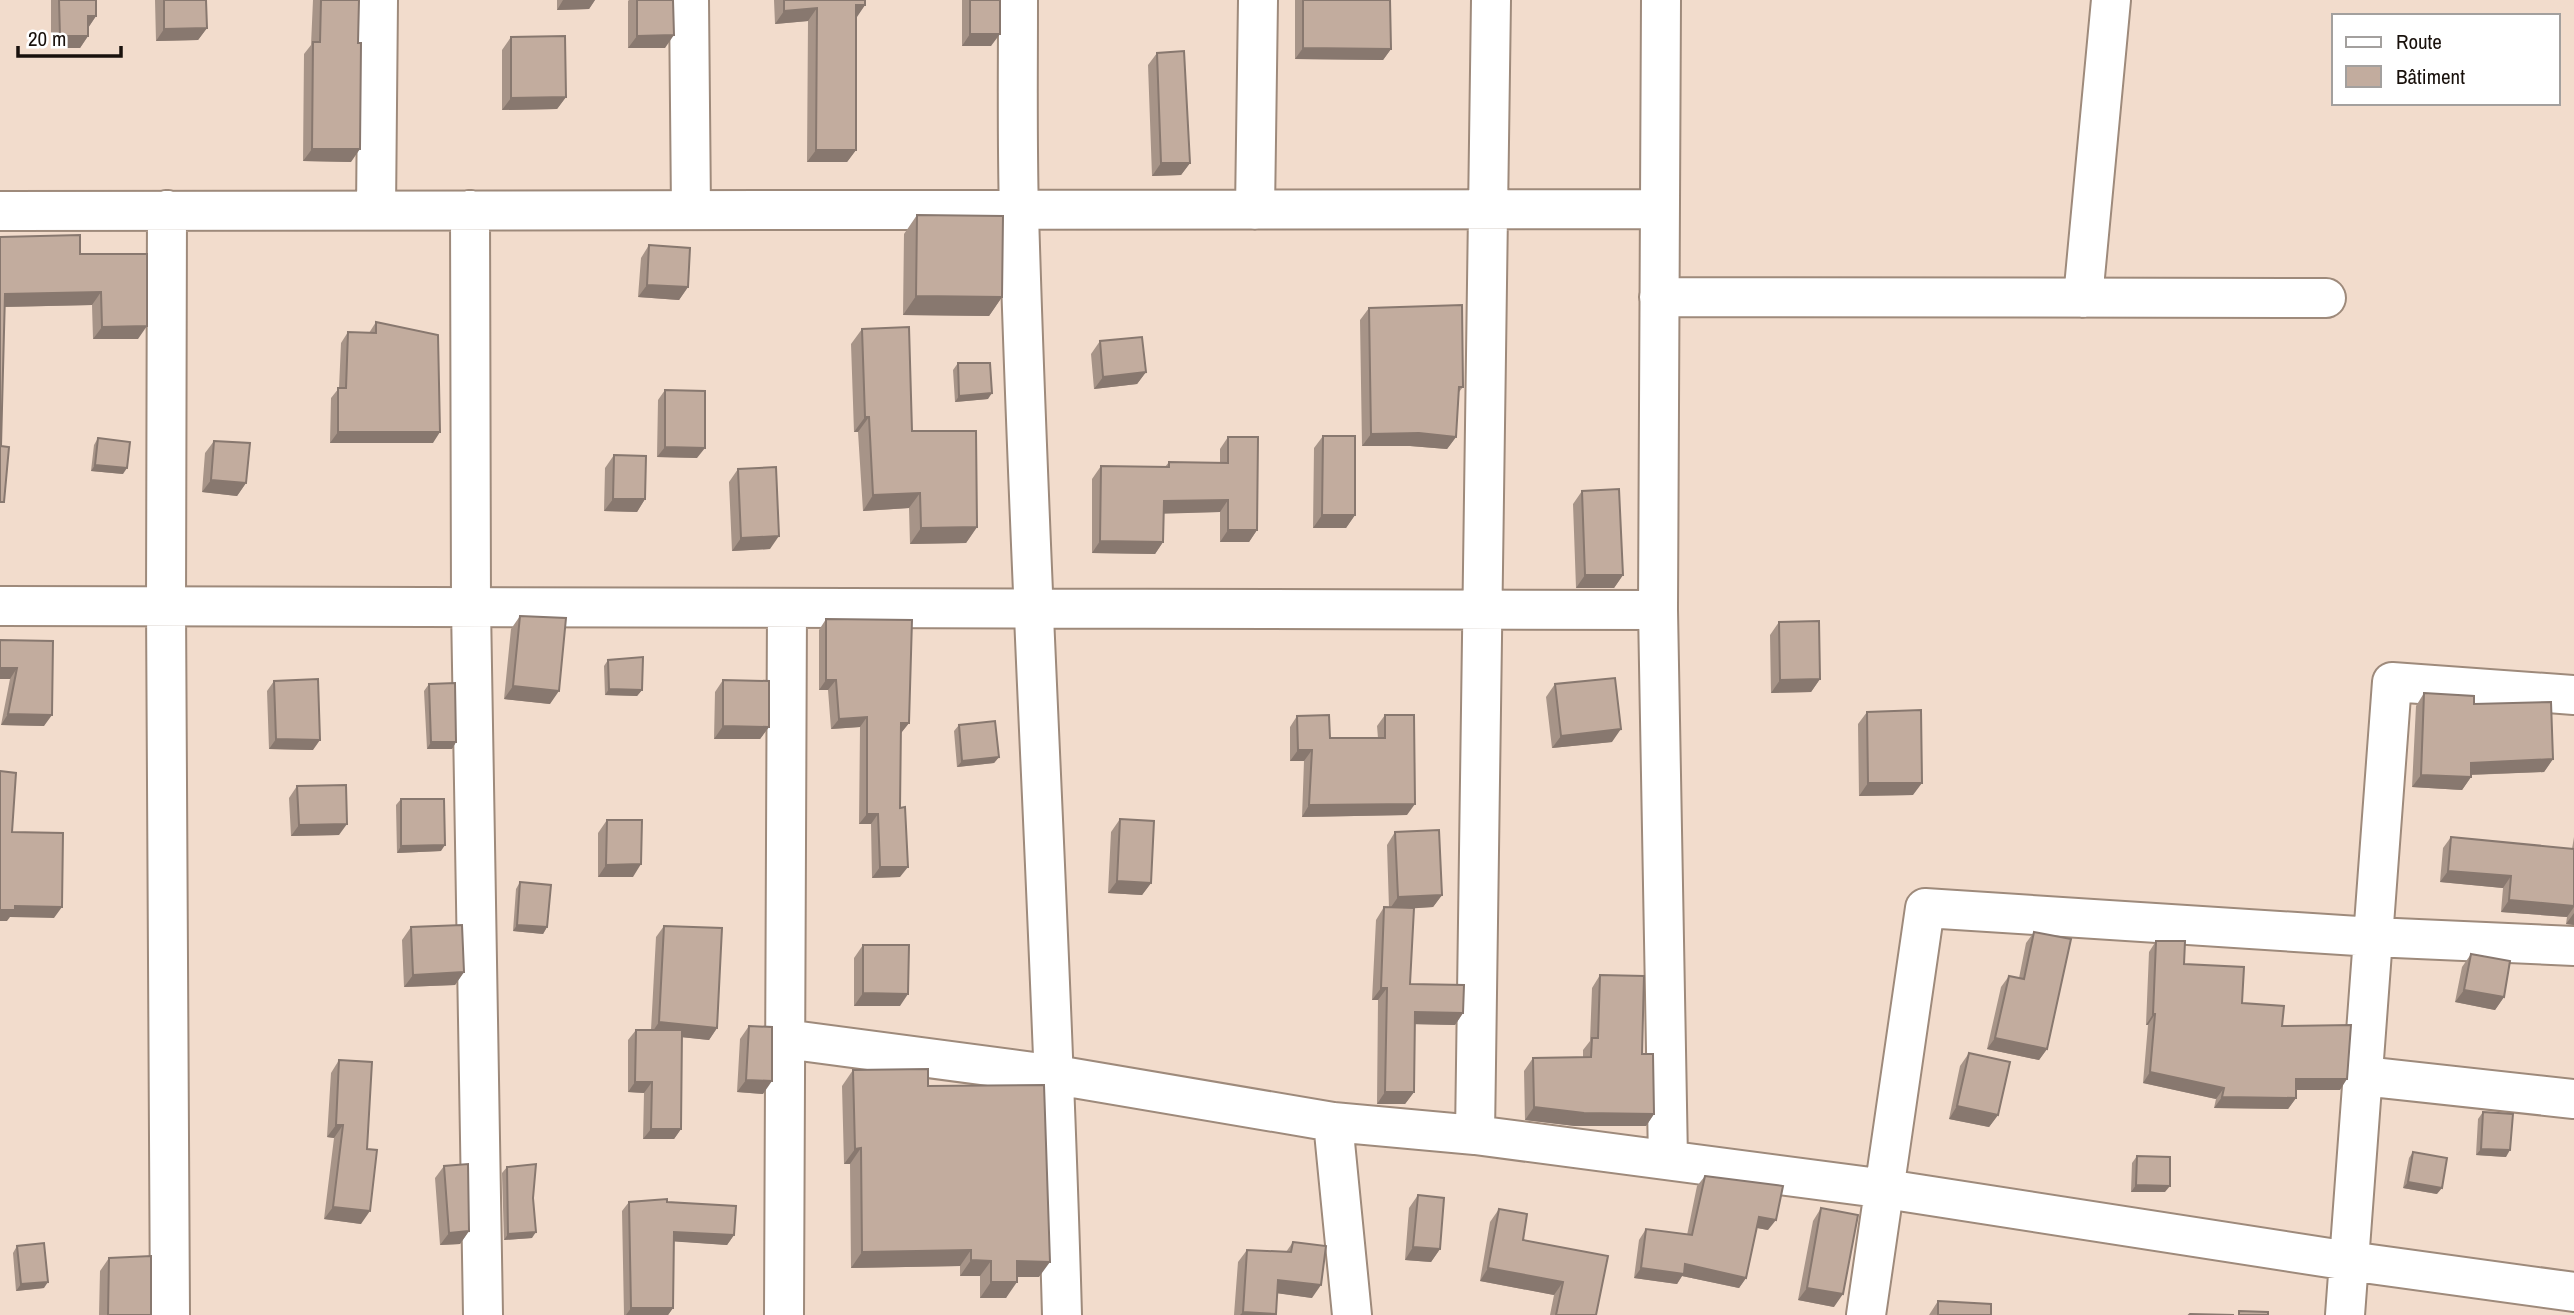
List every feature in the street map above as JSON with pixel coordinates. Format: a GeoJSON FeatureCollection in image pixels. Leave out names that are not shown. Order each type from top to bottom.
{"type":"FeatureCollection","features":[{"type":"Feature","properties":{"kind":"street"},"geometry":{"type":"LineString","coordinates":[[376,210],[378,0]]}},
{"type":"Feature","properties":{"kind":"street"},"geometry":{"type":"LineString","coordinates":[[690,0],[691,210]]}},
{"type":"Feature","properties":{"kind":"street"},"geometry":{"type":"LineString","coordinates":[[1018,0],[1019,209],[1056,1075],[1062,1315]]}},
{"type":"Feature","properties":{"kind":"street"},"geometry":{"type":"LineString","coordinates":[[1255,210],[1258,0]]}},
{"type":"Feature","properties":{"kind":"street"},"geometry":{"type":"LineString","coordinates":[[1475,1135],[1491,0]]}},
{"type":"Feature","properties":{"kind":"street"},"geometry":{"type":"LineString","coordinates":[[1661,0],[1658,610],[1668,1160]]}},
{"type":"Feature","properties":{"kind":"street"},"geometry":{"type":"LineString","coordinates":[[2083,298],[2111,0]]}},
{"type":"Feature","properties":{"kind":"street"},"geometry":{"type":"LineString","coordinates":[[0,211],[1660,209]]}},
{"type":"Feature","properties":{"kind":"street"},"geometry":{"type":"LineString","coordinates":[[167,210],[170,1315]]}},
{"type":"Feature","properties":{"kind":"street"},"geometry":{"type":"LineString","coordinates":[[470,210],[471,607],[483,1315]]}},
{"type":"Feature","properties":{"kind":"street"},"geometry":{"type":"LineString","coordinates":[[1659,297],[2326,298]]}},
{"type":"Feature","properties":{"kind":"street"},"geometry":{"type":"LineString","coordinates":[[0,606],[1658,610]]}},
{"type":"Feature","properties":{"kind":"street"},"geometry":{"type":"LineString","coordinates":[[784,1315],[787,608]]}},
{"type":"Feature","properties":{"kind":"street"},"geometry":{"type":"LineString","coordinates":[[2345,1315],[2392,682],[2574,695]]}},
{"type":"Feature","properties":{"kind":"street"},"geometry":{"type":"LineString","coordinates":[[1866,1315],[1925,908],[2373,937],[2574,946]]}},
{"type":"Feature","properties":{"kind":"street"},"geometry":{"type":"LineString","coordinates":[[785,1040],[1056,1075],[1333,1122],[1475,1135],[1886,1189],[2348,1261],[2574,1292]]}},
{"type":"Feature","properties":{"kind":"street"},"geometry":{"type":"LineString","coordinates":[[2362,1076],[2574,1098]]}},
{"type":"Feature","properties":{"kind":"street"},"geometry":{"type":"LineString","coordinates":[[1333,1122],[1352,1315]]}},
{"type":"Feature","properties":{"kind":"building"},"geometry":{"type":"Polygon","coordinates":[[[59,0],[96,0],[96,16],[88,16],[88,36],[60,36],[59,0]]]}},
{"type":"Feature","properties":{"kind":"building"},"geometry":{"type":"Polygon","coordinates":[[[164,0],[206,0],[207,28],[164,29],[164,0]]]}},
{"type":"Feature","properties":{"kind":"building"},"geometry":{"type":"Polygon","coordinates":[[[321,0],[359,0],[360,149],[312,149],[313,42],[320,42],[321,0]]]}},
{"type":"Feature","properties":{"kind":"building"},"geometry":{"type":"Polygon","coordinates":[[[637,0],[673,0],[674,35],[637,36],[637,0]]]}},
{"type":"Feature","properties":{"kind":"building"},"geometry":{"type":"Polygon","coordinates":[[[784,0],[865,0],[865,5],[856,5],[856,150],[816,150],[817,8],[784,11],[784,0]]]}},
{"type":"Feature","properties":{"kind":"building"},"geometry":{"type":"Polygon","coordinates":[[[970,0],[1000,0],[1000,34],[970,34],[970,0]]]}},
{"type":"Feature","properties":{"kind":"building"},"geometry":{"type":"Polygon","coordinates":[[[1303,0],[1390,0],[1391,49],[1303,48],[1303,0]]]}},
{"type":"Feature","properties":{"kind":"building"},"geometry":{"type":"Polygon","coordinates":[[[565,36],[566,97],[511,98],[511,37],[565,36]]]}},
{"type":"Feature","properties":{"kind":"building"},"geometry":{"type":"Polygon","coordinates":[[[1184,51],[1190,163],[1161,163],[1157,53],[1184,51]]]}},
{"type":"Feature","properties":{"kind":"building"},"geometry":{"type":"Polygon","coordinates":[[[917,215],[1003,216],[1002,297],[916,296],[917,215]]]}},
{"type":"Feature","properties":{"kind":"building"},"geometry":{"type":"Polygon","coordinates":[[[80,235],[80,254],[147,254],[147,326],[102,327],[101,292],[5,294],[1,446],[9,447],[4,502],[0,502],[0,237],[80,235]]]}},
{"type":"Feature","properties":{"kind":"building"},"geometry":{"type":"Polygon","coordinates":[[[649,245],[690,248],[688,287],[647,285],[649,245]]]}},
{"type":"Feature","properties":{"kind":"building"},"geometry":{"type":"Polygon","coordinates":[[[1462,305],[1463,387],[1459,387],[1456,437],[1419,433],[1371,434],[1369,308],[1462,305]]]}},
{"type":"Feature","properties":{"kind":"building"},"geometry":{"type":"Polygon","coordinates":[[[376,322],[438,335],[440,432],[338,432],[338,388],[346,388],[348,332],[376,333],[376,322]]]}},
{"type":"Feature","properties":{"kind":"building"},"geometry":{"type":"Polygon","coordinates":[[[909,327],[912,431],[976,431],[977,527],[921,528],[920,493],[873,495],[869,417],[865,417],[862,329],[909,327]]]}},
{"type":"Feature","properties":{"kind":"building"},"geometry":{"type":"Polygon","coordinates":[[[1142,337],[1146,372],[1103,377],[1100,341],[1142,337]]]}},
{"type":"Feature","properties":{"kind":"building"},"geometry":{"type":"Polygon","coordinates":[[[958,363],[990,363],[992,393],[959,396],[958,363]]]}},
{"type":"Feature","properties":{"kind":"building"},"geometry":{"type":"Polygon","coordinates":[[[665,390],[705,391],[705,448],[665,447],[665,390]]]}},
{"type":"Feature","properties":{"kind":"building"},"geometry":{"type":"Polygon","coordinates":[[[1323,436],[1355,436],[1355,515],[1322,515],[1323,436]]]}},
{"type":"Feature","properties":{"kind":"building"},"geometry":{"type":"Polygon","coordinates":[[[1228,437],[1258,437],[1257,530],[1228,530],[1228,500],[1164,501],[1163,542],[1100,541],[1101,466],[1169,467],[1169,462],[1228,463],[1228,437]]]}},
{"type":"Feature","properties":{"kind":"building"},"geometry":{"type":"Polygon","coordinates":[[[98,438],[130,442],[127,468],[95,465],[98,438]]]}},
{"type":"Feature","properties":{"kind":"building"},"geometry":{"type":"Polygon","coordinates":[[[214,441],[250,443],[246,483],[211,480],[214,441]]]}},
{"type":"Feature","properties":{"kind":"building"},"geometry":{"type":"Polygon","coordinates":[[[614,455],[646,456],[645,499],[613,499],[614,455]]]}},
{"type":"Feature","properties":{"kind":"building"},"geometry":{"type":"Polygon","coordinates":[[[776,467],[779,536],[741,538],[738,469],[776,467]]]}},
{"type":"Feature","properties":{"kind":"building"},"geometry":{"type":"Polygon","coordinates":[[[1619,489],[1623,575],[1585,575],[1582,491],[1619,489]]]}},
{"type":"Feature","properties":{"kind":"building"},"geometry":{"type":"Polygon","coordinates":[[[520,616],[566,618],[559,691],[513,686],[520,616]]]}},
{"type":"Feature","properties":{"kind":"building"},"geometry":{"type":"Polygon","coordinates":[[[826,619],[912,620],[909,723],[901,723],[900,808],[905,807],[908,867],[880,867],[878,814],[867,814],[867,717],[839,719],[836,680],[826,680],[826,619]]]}},
{"type":"Feature","properties":{"kind":"building"},"geometry":{"type":"Polygon","coordinates":[[[1819,621],[1820,679],[1780,680],[1779,622],[1819,621]]]}},
{"type":"Feature","properties":{"kind":"building"},"geometry":{"type":"Polygon","coordinates":[[[0,640],[53,641],[52,715],[8,714],[17,668],[0,668],[0,640]]]}},
{"type":"Feature","properties":{"kind":"building"},"geometry":{"type":"Polygon","coordinates":[[[643,657],[642,690],[609,689],[608,660],[643,657]]]}},
{"type":"Feature","properties":{"kind":"building"},"geometry":{"type":"Polygon","coordinates":[[[1615,678],[1621,729],[1561,736],[1555,684],[1615,678]]]}},
{"type":"Feature","properties":{"kind":"building"},"geometry":{"type":"Polygon","coordinates":[[[318,679],[320,740],[276,739],[274,681],[318,679]]]}},
{"type":"Feature","properties":{"kind":"building"},"geometry":{"type":"Polygon","coordinates":[[[723,680],[769,681],[769,727],[723,726],[723,680]]]}},
{"type":"Feature","properties":{"kind":"building"},"geometry":{"type":"Polygon","coordinates":[[[455,683],[456,742],[431,742],[429,684],[455,683]]]}},
{"type":"Feature","properties":{"kind":"building"},"geometry":{"type":"Polygon","coordinates":[[[2424,693],[2474,696],[2474,704],[2551,702],[2553,759],[2471,763],[2471,777],[2421,775],[2424,693]]]}},
{"type":"Feature","properties":{"kind":"building"},"geometry":{"type":"Polygon","coordinates":[[[1921,710],[1922,783],[1868,783],[1867,712],[1921,710]]]}},
{"type":"Feature","properties":{"kind":"building"},"geometry":{"type":"Polygon","coordinates":[[[1329,715],[1330,738],[1385,738],[1385,715],[1414,715],[1415,804],[1309,805],[1312,750],[1298,750],[1297,716],[1329,715]]]}},
{"type":"Feature","properties":{"kind":"building"},"geometry":{"type":"Polygon","coordinates":[[[995,721],[999,757],[962,761],[959,725],[995,721]]]}},
{"type":"Feature","properties":{"kind":"building"},"geometry":{"type":"Polygon","coordinates":[[[0,771],[16,773],[12,832],[63,833],[62,907],[15,906],[15,910],[0,910],[0,771]]]}},
{"type":"Feature","properties":{"kind":"building"},"geometry":{"type":"Polygon","coordinates":[[[346,785],[347,824],[299,825],[297,786],[346,785]]]}},
{"type":"Feature","properties":{"kind":"building"},"geometry":{"type":"Polygon","coordinates":[[[401,799],[444,799],[445,845],[401,846],[401,799]]]}},
{"type":"Feature","properties":{"kind":"building"},"geometry":{"type":"Polygon","coordinates":[[[1120,819],[1154,821],[1151,883],[1117,881],[1120,819]]]}},
{"type":"Feature","properties":{"kind":"building"},"geometry":{"type":"Polygon","coordinates":[[[607,820],[642,820],[641,864],[606,865],[607,820]]]}},
{"type":"Feature","properties":{"kind":"building"},"geometry":{"type":"Polygon","coordinates":[[[1439,830],[1442,895],[1398,897],[1395,832],[1439,830]]]}},
{"type":"Feature","properties":{"kind":"building"},"geometry":{"type":"Polygon","coordinates":[[[2451,837],[2574,849],[2574,906],[2509,900],[2511,876],[2448,871],[2451,837]]]}},
{"type":"Feature","properties":{"kind":"building"},"geometry":{"type":"Polygon","coordinates":[[[520,882],[551,885],[547,927],[517,925],[520,882]]]}},
{"type":"Feature","properties":{"kind":"building"},"geometry":{"type":"Polygon","coordinates":[[[1384,907],[1414,908],[1410,984],[1464,985],[1463,1013],[1415,1012],[1414,1092],[1385,1092],[1387,988],[1381,988],[1384,907]]]}},
{"type":"Feature","properties":{"kind":"building"},"geometry":{"type":"Polygon","coordinates":[[[462,925],[464,972],[413,975],[411,927],[462,925]]]}},
{"type":"Feature","properties":{"kind":"building"},"geometry":{"type":"Polygon","coordinates":[[[664,926],[722,928],[717,1028],[659,1022],[664,926]]]}},
{"type":"Feature","properties":{"kind":"building"},"geometry":{"type":"Polygon","coordinates":[[[2034,932],[2071,939],[2047,1049],[1995,1038],[2009,976],[2024,979],[2034,932]]]}},
{"type":"Feature","properties":{"kind":"building"},"geometry":{"type":"Polygon","coordinates":[[[2156,941],[2185,941],[2184,964],[2244,967],[2242,1003],[2284,1006],[2282,1026],[2351,1025],[2347,1079],[2296,1079],[2296,1098],[2222,1097],[2224,1088],[2150,1072],[2155,1014],[2156,941]]]}},
{"type":"Feature","properties":{"kind":"building"},"geometry":{"type":"Polygon","coordinates":[[[863,945],[909,945],[908,994],[863,993],[863,945]]]}},
{"type":"Feature","properties":{"kind":"building"},"geometry":{"type":"Polygon","coordinates":[[[2471,954],[2510,961],[2504,997],[2464,990],[2471,954]]]}},
{"type":"Feature","properties":{"kind":"building"},"geometry":{"type":"Polygon","coordinates":[[[1600,975],[1644,976],[1642,1054],[1653,1054],[1654,1114],[1584,1113],[1534,1107],[1533,1058],[1591,1057],[1592,1038],[1598,1038],[1600,975]]]}},
{"type":"Feature","properties":{"kind":"building"},"geometry":{"type":"Polygon","coordinates":[[[749,1026],[772,1027],[772,1081],[746,1080],[749,1026]]]}},
{"type":"Feature","properties":{"kind":"building"},"geometry":{"type":"Polygon","coordinates":[[[636,1030],[682,1030],[681,1129],[651,1129],[652,1082],[635,1082],[636,1030]]]}},
{"type":"Feature","properties":{"kind":"building"},"geometry":{"type":"Polygon","coordinates":[[[1969,1053],[2010,1062],[1998,1115],[1957,1106],[1969,1053]]]}},
{"type":"Feature","properties":{"kind":"building"},"geometry":{"type":"Polygon","coordinates":[[[339,1060],[372,1062],[367,1149],[377,1150],[370,1211],[333,1207],[343,1125],[336,1125],[339,1060]]]}},
{"type":"Feature","properties":{"kind":"building"},"geometry":{"type":"Polygon","coordinates":[[[928,1069],[928,1086],[1044,1085],[1050,1262],[1017,1261],[1017,1282],[991,1282],[991,1261],[971,1260],[971,1250],[862,1252],[861,1148],[855,1149],[853,1070],[928,1069]]]}},
{"type":"Feature","properties":{"kind":"building"},"geometry":{"type":"Polygon","coordinates":[[[2483,1112],[2513,1114],[2510,1150],[2481,1149],[2483,1112]]]}},
{"type":"Feature","properties":{"kind":"building"},"geometry":{"type":"Polygon","coordinates":[[[2413,1152],[2447,1158],[2442,1188],[2408,1182],[2413,1152]]]}},
{"type":"Feature","properties":{"kind":"building"},"geometry":{"type":"Polygon","coordinates":[[[2137,1156],[2170,1157],[2170,1186],[2136,1185],[2137,1156]]]}},
{"type":"Feature","properties":{"kind":"building"},"geometry":{"type":"Polygon","coordinates":[[[468,1164],[469,1231],[449,1233],[444,1166],[468,1164]]]}},
{"type":"Feature","properties":{"kind":"building"},"geometry":{"type":"Polygon","coordinates":[[[536,1164],[533,1198],[536,1232],[508,1234],[507,1167],[536,1164]]]}},
{"type":"Feature","properties":{"kind":"building"},"geometry":{"type":"Polygon","coordinates":[[[1705,1176],[1783,1186],[1776,1220],[1759,1217],[1746,1278],[1685,1264],[1684,1274],[1641,1268],[1646,1229],[1692,1235],[1705,1176]]]}},
{"type":"Feature","properties":{"kind":"building"},"geometry":{"type":"Polygon","coordinates":[[[1418,1195],[1444,1198],[1440,1249],[1413,1247],[1418,1195]]]}},
{"type":"Feature","properties":{"kind":"building"},"geometry":{"type":"Polygon","coordinates":[[[667,1199],[667,1202],[736,1206],[734,1235],[674,1232],[673,1308],[631,1308],[629,1202],[667,1199]]]}},
{"type":"Feature","properties":{"kind":"building"},"geometry":{"type":"Polygon","coordinates":[[[1821,1208],[1858,1215],[1843,1294],[1807,1288],[1821,1208]]]}},
{"type":"Feature","properties":{"kind":"building"},"geometry":{"type":"Polygon","coordinates":[[[1499,1209],[1527,1214],[1523,1240],[1608,1256],[1596,1315],[1556,1315],[1563,1282],[1488,1268],[1499,1209]]]}},
{"type":"Feature","properties":{"kind":"building"},"geometry":{"type":"Polygon","coordinates":[[[1293,1242],[1326,1246],[1321,1285],[1278,1280],[1276,1314],[1243,1312],[1247,1250],[1291,1252],[1293,1242]]]}},
{"type":"Feature","properties":{"kind":"building"},"geometry":{"type":"Polygon","coordinates":[[[44,1243],[48,1282],[21,1284],[17,1246],[44,1243]]]}},
{"type":"Feature","properties":{"kind":"building"},"geometry":{"type":"Polygon","coordinates":[[[151,1256],[151,1315],[108,1315],[109,1258],[151,1256]]]}},
{"type":"Feature","properties":{"kind":"building"},"geometry":{"type":"Polygon","coordinates":[[[1938,1301],[1991,1304],[1991,1315],[1938,1315],[1938,1301]]]}},
{"type":"Feature","properties":{"kind":"building"},"geometry":{"type":"Polygon","coordinates":[[[2239,1311],[2268,1312],[2268,1315],[2239,1315],[2239,1311]]]}}]}
